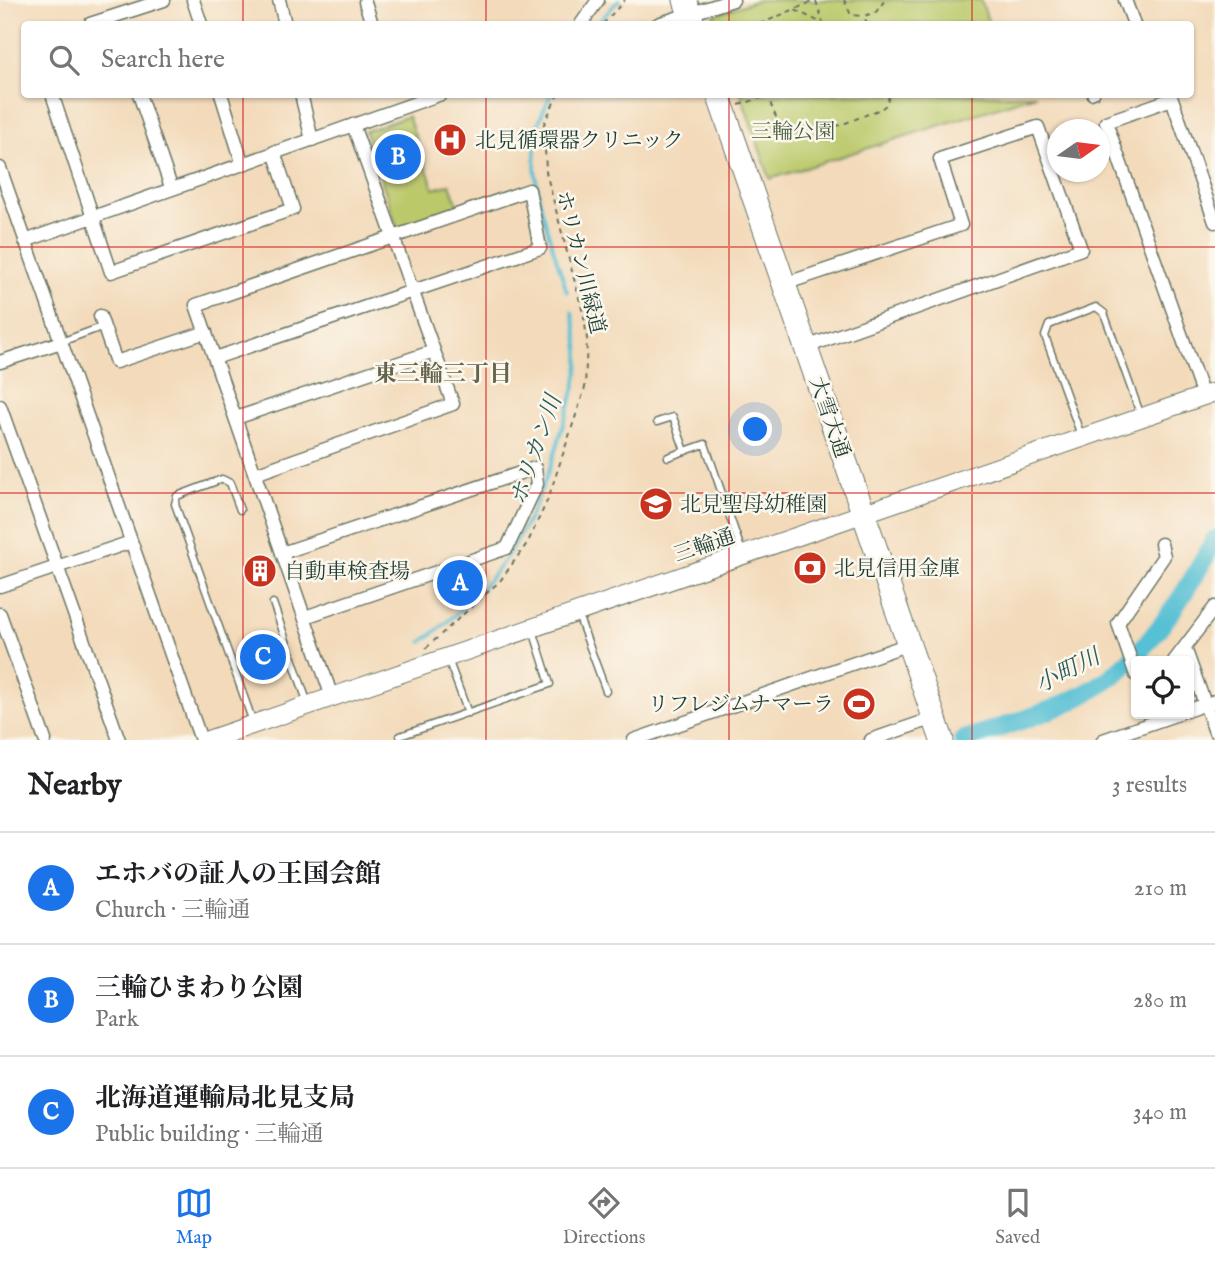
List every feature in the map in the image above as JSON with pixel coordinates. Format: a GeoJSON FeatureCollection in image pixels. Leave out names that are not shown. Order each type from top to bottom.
{"type":"FeatureCollection","features":[{"type":"Feature","properties":{"kind":"highway","name":"大雪大通"},"geometry":{"type":"LineString","coordinates":[[720,102],[938,730]]}},
{"type":"Feature","properties":{"kind":"street"},"geometry":{"type":"LineString","coordinates":[[113,20],[164,0]]}},
{"type":"Feature","properties":{"kind":"street"},"geometry":{"type":"LineString","coordinates":[[193,0],[200,21]]}},
{"type":"Feature","properties":{"kind":"street"},"geometry":{"type":"LineString","coordinates":[[279,0],[284,21]]}},
{"type":"Feature","properties":{"kind":"street"},"geometry":{"type":"LineString","coordinates":[[583,21],[598,0]]}},
{"type":"Feature","properties":{"kind":"street"},"geometry":{"type":"LineString","coordinates":[[667,21],[733,0]]}},
{"type":"Feature","properties":{"kind":"street"},"geometry":{"type":"LineString","coordinates":[[1125,0],[1132,21]]}},
{"type":"Feature","properties":{"kind":"street"},"geometry":{"type":"LineString","coordinates":[[365,2],[371,21]]}},
{"type":"Feature","properties":{"kind":"street"},"geometry":{"type":"LineString","coordinates":[[53,98],[111,272],[293,209],[274,152]]}},
{"type":"Feature","properties":{"kind":"street"},"geometry":{"type":"LineString","coordinates":[[140,98],[171,187]]}},
{"type":"Feature","properties":{"kind":"street"},"geometry":{"type":"LineString","coordinates":[[222,98],[242,162]]}},
{"type":"Feature","properties":{"kind":"street"},"geometry":{"type":"LineString","coordinates":[[302,98],[312,140]]}},
{"type":"Feature","properties":{"kind":"street"},"geometry":{"type":"LineString","coordinates":[[397,98],[401,109]]}},
{"type":"Feature","properties":{"kind":"street"},"geometry":{"type":"LineString","coordinates":[[25,241],[171,187],[430,98]]}},
{"type":"Feature","properties":{"kind":"street"},"geometry":{"type":"LineString","coordinates":[[1209,394],[1106,122],[1159,99],[1172,99],[1215,222]]}},
{"type":"Feature","properties":{"kind":"street"},"geometry":{"type":"LineString","coordinates":[[255,474],[453,404],[353,125]]}},
{"type":"Feature","properties":{"kind":"street"},"geometry":{"type":"LineString","coordinates":[[784,284],[961,225],[940,159],[1038,127],[1081,249],[806,347]]}},
{"type":"Feature","properties":{"kind":"street"},"geometry":{"type":"LineString","coordinates":[[0,168],[201,740]]}},
{"type":"Feature","properties":{"kind":"street"},"geometry":{"type":"LineString","coordinates":[[215,358],[540,248],[528,190],[196,305],[332,697]]}},
{"type":"Feature","properties":{"kind":"street"},"geometry":{"type":"LineString","coordinates":[[102,321],[116,362],[205,332]]}},
{"type":"Feature","properties":{"kind":"street"},"geometry":{"type":"LineString","coordinates":[[0,362],[61,342]]}},
{"type":"Feature","properties":{"kind":"street"},"geometry":{"type":"LineString","coordinates":[[236,418],[434,351]]}},
{"type":"Feature","properties":{"kind":"street","name":"三輪通"},"geometry":{"type":"LineString","coordinates":[[208,740],[244,731],[308,705],[1209,394]]}},
{"type":"Feature","properties":{"kind":"street"},"geometry":{"type":"LineString","coordinates":[[0,406],[119,740]]}},
{"type":"Feature","properties":{"kind":"street"},"geometry":{"type":"LineString","coordinates":[[282,553],[535,468],[537,484],[507,548],[305,617]]}},
{"type":"Feature","properties":{"kind":"street"},"geometry":{"type":"LineString","coordinates":[[0,586],[131,542]]}},
{"type":"Feature","properties":{"kind":"street"},"geometry":{"type":"LineString","coordinates":[[1131,661],[1118,623],[1164,556],[1161,544]]}},
{"type":"Feature","properties":{"kind":"street"},"geometry":{"type":"LineString","coordinates":[[1178,656],[1215,607]]}},
{"type":"Feature","properties":{"kind":"street"},"geometry":{"type":"LineString","coordinates":[[0,614],[45,740]]}},
{"type":"Feature","properties":{"kind":"street"},"geometry":{"type":"LineString","coordinates":[[634,740],[909,644]]}},
{"type":"Feature","properties":{"kind":"street"},"geometry":{"type":"LineString","coordinates":[[1185,648],[1210,702],[1215,732]]}},
{"type":"Feature","properties":{"kind":"street"},"geometry":{"type":"LineString","coordinates":[[1103,740],[1149,719]]}},
{"type":"Feature","properties":{"kind":"street"},"geometry":{"type":"LineString","coordinates":[[871,740],[938,730]]}},
{"type":"Feature","properties":{"kind":"lane"},"geometry":{"type":"LineString","coordinates":[[1083,439],[1045,336],[1049,325],[1096,307],[1104,313],[1141,418]]}},
{"type":"Feature","properties":{"kind":"lane"},"geometry":{"type":"LineString","coordinates":[[61,342],[102,321]]}},
{"type":"Feature","properties":{"kind":"lane"},"geometry":{"type":"LineString","coordinates":[[657,422],[673,417],[685,451]]}},
{"type":"Feature","properties":{"kind":"lane"},"geometry":{"type":"LineString","coordinates":[[668,457],[705,444],[743,556]]}},
{"type":"Feature","properties":{"kind":"lane"},"geometry":{"type":"LineString","coordinates":[[240,510],[230,483],[222,479],[177,496],[175,504],[244,731]]}},
{"type":"Feature","properties":{"kind":"lane"},"geometry":{"type":"LineString","coordinates":[[273,603],[308,705]]}},
{"type":"Feature","properties":{"kind":"lane"},"geometry":{"type":"LineString","coordinates":[[577,613],[606,691]]}},
{"type":"Feature","properties":{"kind":"lane"},"geometry":{"type":"LineString","coordinates":[[400,736],[550,684],[532,628]]}},
{"type":"Feature","properties":{"kind":"lane"},"geometry":{"type":"LineString","coordinates":[[447,657],[468,713]]}},
{"type":"Feature","properties":{"kind":"path"},"geometry":{"type":"LineString","coordinates":[[606,21],[625,0]]}},
{"type":"Feature","properties":{"kind":"path"},"geometry":{"type":"LineString","coordinates":[[767,21],[816,0],[823,21]]}},
{"type":"Feature","properties":{"kind":"path"},"geometry":{"type":"LineString","coordinates":[[844,0],[851,15],[864,16],[876,12],[885,0]]}},
{"type":"Feature","properties":{"kind":"path"},"geometry":{"type":"LineString","coordinates":[[794,9],[818,21]]}},
{"type":"Feature","properties":{"kind":"path"},"geometry":{"type":"LineString","coordinates":[[864,16],[866,21]]}},
{"type":"Feature","properties":{"kind":"path","name":"ホリカン川緑道"},"geometry":{"type":"LineString","coordinates":[[426,649],[500,581],[528,542],[548,499],[585,388],[587,339],[584,317],[546,172],[544,124],[556,98]]}},
{"type":"Feature","properties":{"kind":"path"},"geometry":{"type":"LineString","coordinates":[[720,102],[747,98]]}},
{"type":"Feature","properties":{"kind":"path"},"geometry":{"type":"LineString","coordinates":[[769,98],[777,119],[785,127],[802,134],[881,109],[889,98]]}},
{"type":"Feature","properties":{"kind":"green space"},"geometry":{"type":"Polygon","coordinates":[[[757,0],[981,0],[988,21],[716,21],[714,15],[757,0]]]}},
{"type":"Feature","properties":{"kind":"green space","name":"三輪公園"},"geometry":{"type":"Polygon","coordinates":[[[742,98],[1026,98],[770,179],[742,98]]]}},
{"type":"Feature","properties":{"kind":"green space"},"geometry":{"type":"Polygon","coordinates":[[[408,116],[434,189],[450,184],[460,211],[399,232],[365,131],[408,116]]]}},
{"type":"Feature","properties":{"kind":"waterway","name":"ホリカン川"},"geometry":{"type":"LineString","coordinates":[[600,21],[619,0]]}},
{"type":"Feature","properties":{"kind":"waterway","name":"ホリカン川"},"geometry":{"type":"LineString","coordinates":[[549,98],[537,130],[535,171],[548,233],[567,292]]}},
{"type":"Feature","properties":{"kind":"waterway","name":"ホリカン川"},"geometry":{"type":"LineString","coordinates":[[422,642],[450,620],[494,574],[511,550],[539,496],[551,466],[577,378],[579,348],[572,312]]}},
{"type":"Feature","properties":{"kind":"waterway","name":"小町川"},"geometry":{"type":"LineString","coordinates":[[963,740],[1065,704],[1103,683],[1120,670],[1149,641],[1174,609],[1215,539]]}},
{"type":"Feature","properties":{"kind":"place","name":"北見循環器クリニック"},"geometry":{"type":"Point","coordinates":[450,140]}},
{"type":"Feature","properties":{"kind":"place","name":"三輪ひまわり公園"},"geometry":{"type":"Point","coordinates":[398,157]}},
{"type":"Feature","properties":{"kind":"place","name":"北見聖母幼稚園"},"geometry":{"type":"Point","coordinates":[656,504]}},
{"type":"Feature","properties":{"kind":"place","name":"北見信用金庫"},"geometry":{"type":"Point","coordinates":[810,568]}},
{"type":"Feature","properties":{"kind":"place","name":"自動車検査場"},"geometry":{"type":"Point","coordinates":[260,571]}},
{"type":"Feature","properties":{"kind":"place","name":"エホバの証人の王国会館"},"geometry":{"type":"Point","coordinates":[460,583]}},
{"type":"Feature","properties":{"kind":"place","name":"北海道運輸局北見支局"},"geometry":{"type":"Point","coordinates":[263,657]}},
{"type":"Feature","properties":{"kind":"place","name":"リフレジムナマーラ"},"geometry":{"type":"Point","coordinates":[859,704]}},
{"type":"Feature","properties":{"kind":"district","name":"東三輪三丁目"},"geometry":{"type":"Point","coordinates":[443,373]}}]}
